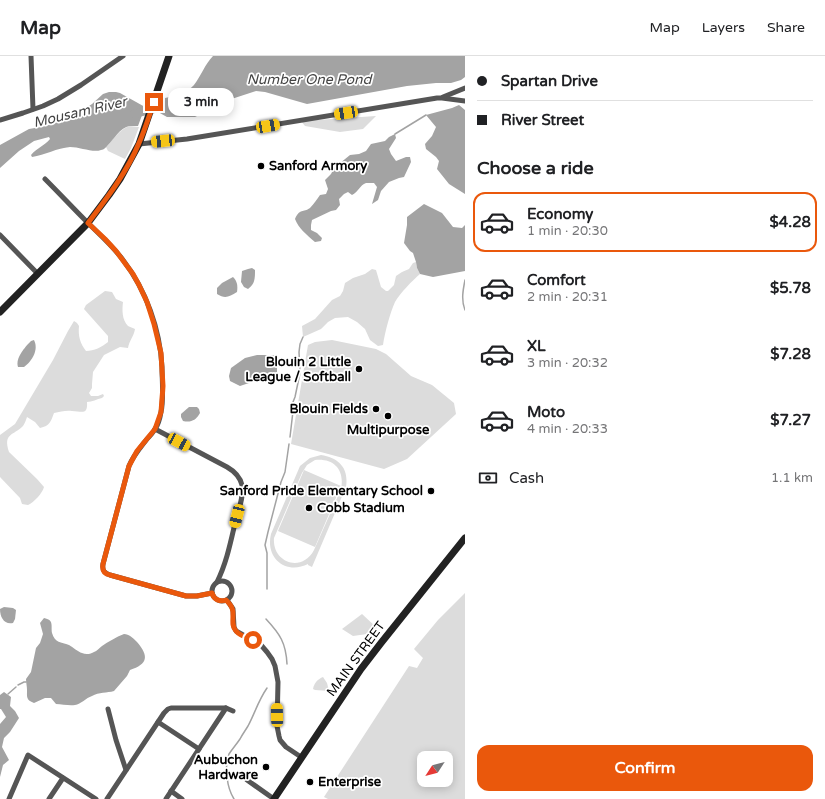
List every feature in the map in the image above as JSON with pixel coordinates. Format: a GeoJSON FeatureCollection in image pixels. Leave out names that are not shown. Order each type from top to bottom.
{"type":"FeatureCollection","features":[{"type":"Feature","properties":{"kind":"main road"},"geometry":{"type":"LineString","coordinates":[[0,312],[88,223],[120,179],[139,144],[169,56]]}},
{"type":"Feature","properties":{"kind":"main road","name":"MAIN STREET"},"geometry":{"type":"LineString","coordinates":[[274,799],[301,757],[381,643],[465,538]]}},
{"type":"Feature","properties":{"kind":"street"},"geometry":{"type":"LineString","coordinates":[[32,56],[33,110]]}},
{"type":"Feature","properties":{"kind":"street"},"geometry":{"type":"LineString","coordinates":[[0,120],[33,110],[54,101],[70,92],[123,56]]}},
{"type":"Feature","properties":{"kind":"street"},"geometry":{"type":"LineString","coordinates":[[139,144],[188,139],[442,98],[465,88]]}},
{"type":"Feature","properties":{"kind":"street"},"geometry":{"type":"LineString","coordinates":[[442,98],[465,101]]}},
{"type":"Feature","properties":{"kind":"street"},"geometry":{"type":"LineString","coordinates":[[45,179],[105,239],[133,274],[147,302],[161,353],[163,386],[161,412],[155,429],[137,451],[129,466],[102,569],[105,573],[110,575],[186,596],[197,596],[212,593]]}},
{"type":"Feature","properties":{"kind":"street"},"geometry":{"type":"LineString","coordinates":[[0,235],[38,274]]}},
{"type":"Feature","properties":{"kind":"street"},"geometry":{"type":"LineString","coordinates":[[155,429],[227,467],[233,471],[241,481],[241,500],[225,562],[217,582],[212,588],[214,597],[219,600],[226,600]]}},
{"type":"Feature","properties":{"kind":"street"},"geometry":{"type":"LineString","coordinates":[[217,582],[225,581],[231,586],[231,594],[226,600]]}},
{"type":"Feature","properties":{"kind":"street"},"geometry":{"type":"LineString","coordinates":[[226,600],[233,609],[235,629],[239,634],[260,645],[267,652],[276,666],[278,682],[277,726],[280,740],[286,747],[301,757]]}},
{"type":"Feature","properties":{"kind":"street"},"geometry":{"type":"LineString","coordinates":[[107,799],[167,710],[171,708],[226,708],[232,711]]}},
{"type":"Feature","properties":{"kind":"street"},"geometry":{"type":"LineString","coordinates":[[166,799],[226,708]]}},
{"type":"Feature","properties":{"kind":"street"},"geometry":{"type":"LineString","coordinates":[[108,709],[117,744],[126,770]]}},
{"type":"Feature","properties":{"kind":"street"},"geometry":{"type":"LineString","coordinates":[[158,722],[199,749]]}},
{"type":"Feature","properties":{"kind":"street"},"geometry":{"type":"LineString","coordinates":[[9,799],[28,755],[96,799]]}},
{"type":"Feature","properties":{"kind":"street"},"geometry":{"type":"LineString","coordinates":[[49,799],[63,778]]}},
{"type":"Feature","properties":{"kind":"street"},"geometry":{"type":"LineString","coordinates":[[247,780],[274,799]]}},
{"type":"Feature","properties":{"kind":"street"},"geometry":{"type":"LineString","coordinates":[[171,791],[182,799]]}},
{"type":"Feature","properties":{"kind":"shaded area"},"geometry":{"type":"Polygon","coordinates":[[[376,116],[363,129],[340,132],[305,126],[301,121],[376,116]]]}},
{"type":"Feature","properties":{"kind":"shaded area"},"geometry":{"type":"Polygon","coordinates":[[[129,126],[139,127],[125,159],[108,151],[106,147],[119,133],[129,126]]]}},
{"type":"Feature","properties":{"kind":"shaded area"},"geometry":{"type":"Polygon","coordinates":[[[416,262],[420,274],[397,298],[391,312],[383,345],[378,346],[370,340],[365,329],[348,317],[335,318],[321,329],[303,337],[302,326],[315,319],[332,300],[340,296],[345,283],[353,278],[365,274],[372,269],[376,270],[381,287],[388,291],[394,285],[396,276],[409,269],[413,263],[416,262]]]}},
{"type":"Feature","properties":{"kind":"shaded area"},"geometry":{"type":"Polygon","coordinates":[[[105,291],[112,292],[116,299],[123,302],[123,312],[126,324],[135,329],[134,334],[128,348],[120,347],[104,355],[93,372],[92,388],[89,393],[91,396],[103,394],[104,396],[102,398],[87,402],[86,409],[83,412],[68,411],[54,413],[51,421],[40,428],[35,422],[27,417],[23,426],[8,438],[7,446],[9,452],[44,487],[40,495],[33,502],[28,505],[22,504],[20,498],[0,477],[0,435],[15,424],[74,321],[79,326],[80,339],[86,351],[103,346],[108,342],[108,336],[84,309],[86,305],[105,291]]]}},
{"type":"Feature","properties":{"kind":"shaded area","name":"Blouin Fields"},"geometry":{"type":"Polygon","coordinates":[[[332,340],[376,349],[386,354],[411,376],[432,385],[454,403],[456,414],[407,459],[384,469],[291,444],[308,345],[315,342],[332,340]]]}},
{"type":"Feature","properties":{"kind":"shaded area"},"geometry":{"type":"Polygon","coordinates":[[[321,455],[338,461],[346,474],[346,487],[312,567],[308,564],[300,567],[285,566],[274,557],[270,543],[271,534],[300,466],[310,458],[321,455]],[[315,460],[307,465],[302,473],[274,538],[275,547],[278,554],[289,562],[296,563],[302,561],[309,557],[314,550],[341,489],[342,482],[340,471],[333,463],[315,460]]]}},
{"type":"Feature","properties":{"kind":"shaded area","name":"Cobb Stadium"},"geometry":{"type":"Polygon","coordinates":[[[304,470],[341,486],[315,547],[278,531],[304,470]]]}},
{"type":"Feature","properties":{"kind":"shaded area"},"geometry":{"type":"Polygon","coordinates":[[[465,593],[465,799],[328,799],[324,797],[409,666],[417,668],[423,658],[414,649],[438,620],[465,593]]]}},
{"type":"Feature","properties":{"kind":"shaded area"},"geometry":{"type":"Polygon","coordinates":[[[362,614],[377,628],[371,635],[367,634],[353,636],[342,629],[362,614]]]}},
{"type":"Feature","properties":{"kind":"shaded area"},"geometry":{"type":"Polygon","coordinates":[[[323,677],[327,683],[329,691],[313,689],[316,682],[323,677]]]}},
{"type":"Feature","properties":{"kind":"water","name":"Number One Pond"},"geometry":{"type":"Polygon","coordinates":[[[213,56],[465,56],[465,77],[451,83],[407,86],[307,104],[265,92],[256,91],[204,108],[195,117],[167,117],[158,112],[159,104],[163,103],[165,98],[185,92],[194,85],[213,56]]]}},
{"type":"Feature","properties":{"kind":"water"},"geometry":{"type":"Polygon","coordinates":[[[109,92],[120,93],[145,107],[138,126],[126,127],[117,134],[105,148],[98,151],[70,147],[32,157],[31,155],[33,153],[50,139],[49,137],[34,141],[19,151],[0,168],[0,145],[29,129],[46,126],[76,115],[103,94],[109,92]]]}},
{"type":"Feature","properties":{"kind":"water"},"geometry":{"type":"Polygon","coordinates":[[[459,105],[465,110],[465,194],[449,184],[437,169],[439,161],[426,149],[425,144],[432,136],[436,127],[426,115],[459,105]]]}},
{"type":"Feature","properties":{"kind":"water"},"geometry":{"type":"Polygon","coordinates":[[[395,134],[396,138],[389,149],[391,154],[396,161],[410,157],[411,162],[404,177],[389,182],[381,191],[378,200],[372,204],[377,187],[374,183],[364,184],[352,195],[348,192],[344,194],[339,199],[340,205],[336,210],[312,220],[311,230],[322,238],[321,241],[315,242],[299,226],[295,219],[297,216],[300,212],[310,208],[320,195],[326,194],[328,189],[325,180],[334,168],[350,155],[359,154],[366,151],[371,144],[385,141],[395,134]]]}},
{"type":"Feature","properties":{"kind":"water"},"geometry":{"type":"Polygon","coordinates":[[[424,204],[442,213],[453,227],[462,228],[465,225],[465,271],[433,277],[420,274],[413,253],[404,243],[407,217],[424,204]]]}},
{"type":"Feature","properties":{"kind":"water"},"geometry":{"type":"Polygon","coordinates":[[[252,268],[255,270],[255,278],[252,285],[248,289],[244,287],[241,282],[242,271],[252,268]]]}},
{"type":"Feature","properties":{"kind":"water"},"geometry":{"type":"Polygon","coordinates":[[[233,277],[237,283],[237,292],[227,297],[217,294],[217,288],[222,283],[233,277]]]}},
{"type":"Feature","properties":{"kind":"water"},"geometry":{"type":"Polygon","coordinates":[[[34,340],[36,348],[30,362],[24,367],[18,367],[17,364],[21,353],[31,341],[34,340]]]}},
{"type":"Feature","properties":{"kind":"water"},"geometry":{"type":"Polygon","coordinates":[[[257,355],[275,355],[277,372],[240,386],[230,381],[229,376],[231,368],[245,358],[257,355]]]}},
{"type":"Feature","properties":{"kind":"water"},"geometry":{"type":"Polygon","coordinates":[[[189,407],[197,407],[200,413],[193,420],[188,422],[183,421],[181,414],[189,407]]]}},
{"type":"Feature","properties":{"kind":"water"},"geometry":{"type":"Polygon","coordinates":[[[4,607],[13,608],[16,610],[13,623],[7,623],[3,620],[0,609],[4,607]]]}},
{"type":"Feature","properties":{"kind":"water"},"geometry":{"type":"Polygon","coordinates":[[[44,618],[51,622],[52,633],[55,639],[80,652],[85,654],[91,653],[112,640],[126,634],[129,635],[141,647],[144,651],[145,659],[136,668],[130,670],[127,676],[114,691],[100,693],[75,705],[56,704],[51,698],[45,698],[34,703],[28,698],[26,679],[31,672],[36,648],[40,643],[43,634],[40,623],[44,618]]]}},
{"type":"Feature","properties":{"kind":"water"},"geometry":{"type":"Polygon","coordinates":[[[4,692],[11,697],[10,706],[19,718],[4,738],[2,747],[9,760],[3,765],[0,777],[0,724],[6,717],[0,709],[0,695],[4,692]]]}},
{"type":"Feature","properties":{"kind":"waterway","name":"Mousam River"},"geometry":{"type":"LineString","coordinates":[[134,114],[167,105]]}},
{"type":"Feature","properties":{"kind":"waterway"},"geometry":{"type":"LineString","coordinates":[[395,134],[426,115]]}},
{"type":"Feature","properties":{"kind":"waterway"},"geometry":{"type":"LineString","coordinates":[[465,280],[463,291],[465,310]]}},
{"type":"Feature","properties":{"kind":"waterway"},"geometry":{"type":"LineString","coordinates":[[290,437],[293,402],[300,373],[300,344],[303,337]]}},
{"type":"Feature","properties":{"kind":"waterway"},"geometry":{"type":"LineString","coordinates":[[267,589],[267,553],[265,545],[281,482],[285,472],[289,444]]}},
{"type":"Feature","properties":{"kind":"waterway"},"geometry":{"type":"LineString","coordinates":[[266,619],[275,629],[284,644],[287,664]]}},
{"type":"Feature","properties":{"kind":"waterway"},"geometry":{"type":"LineString","coordinates":[[18,685],[26,682]]}},
{"type":"Feature","properties":{"kind":"waterway"},"geometry":{"type":"LineString","coordinates":[[8,694],[16,687]]}},
{"type":"Feature","properties":{"kind":"waterway"},"geometry":{"type":"LineString","coordinates":[[234,799],[227,777],[227,759],[248,726],[267,688]]}},
{"type":"Feature","properties":{"kind":"place","name":"Sanford Armory"},"geometry":{"type":"Point","coordinates":[261,166]}},
{"type":"Feature","properties":{"kind":"place","name":"Blouin 2 Little League / Softball"},"geometry":{"type":"Point","coordinates":[359,369]}},
{"type":"Feature","properties":{"kind":"place","name":"Blouin Fields"},"geometry":{"type":"Point","coordinates":[376,409]}},
{"type":"Feature","properties":{"kind":"place","name":"Multipurpose"},"geometry":{"type":"Point","coordinates":[388,416]}},
{"type":"Feature","properties":{"kind":"place","name":"Sanford Pride Elementary School"},"geometry":{"type":"Point","coordinates":[431,491]}},
{"type":"Feature","properties":{"kind":"place","name":"Cobb Stadium"},"geometry":{"type":"Point","coordinates":[309,508]}},
{"type":"Feature","properties":{"kind":"place","name":"Aubuchon Hardware"},"geometry":{"type":"Point","coordinates":[266,767]}},
{"type":"Feature","properties":{"kind":"place","name":"Enterprise"},"geometry":{"type":"Point","coordinates":[310,782]}},
{"type":"Feature","properties":{"kind":"route"},"geometry":{"type":"LineString","coordinates":[[154,102],[139,144],[129,163],[120,179],[88,223],[122,258],[133,274],[147,302],[161,353],[163,386],[161,412],[155,429],[137,451],[129,466],[102,569],[105,573],[110,575],[186,596],[197,596],[212,593],[216,599],[221,601],[226,600],[232,606],[234,627],[236,631],[239,634],[253,640]]}}]}
